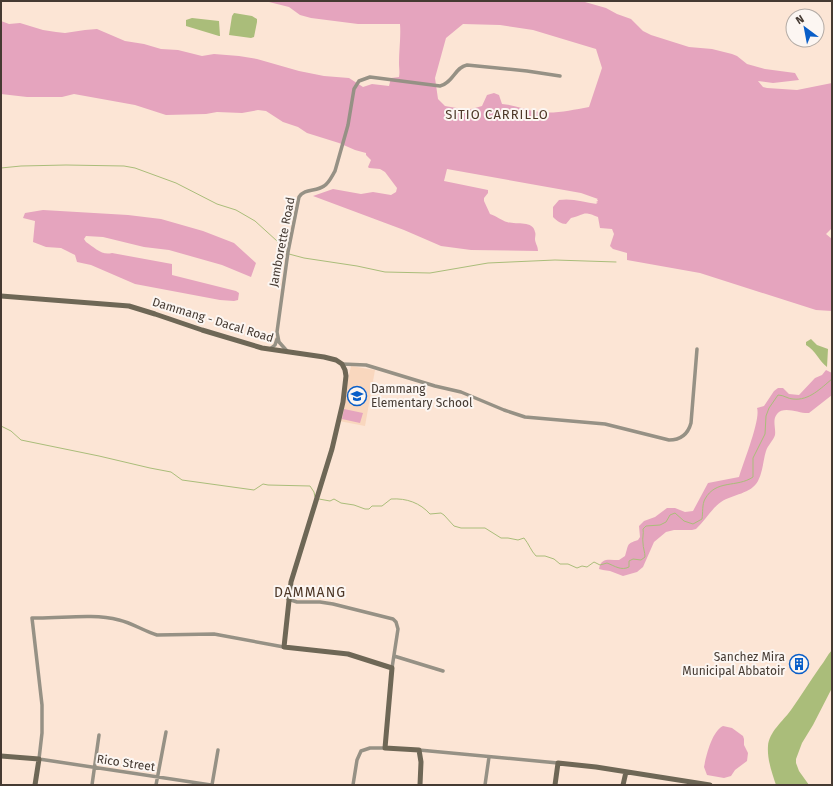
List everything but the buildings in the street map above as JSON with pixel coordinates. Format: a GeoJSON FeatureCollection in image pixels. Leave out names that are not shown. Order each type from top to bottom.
{"type":"FeatureCollection","features":[{"type":"Feature","properties":{"kind":"street","name":"Jamborette Road"},"geometry":{"type":"LineString","coordinates":[[278,338],[277,332],[287,257],[299,197],[304,192],[324,186],[332,177],[348,125],[356,84],[362,79],[370,77],[440,86],[446,84],[459,68],[467,65],[521,70],[560,76]]}},
{"type":"Feature","properties":{"kind":"street","name":"Dammang - Dacal Road"},"geometry":{"type":"LineString","coordinates":[[1,296],[129,306],[202,330],[270,349],[332,358],[342,364]]}},
{"type":"Feature","properties":{"kind":"street"},"geometry":{"type":"LineString","coordinates":[[270,349],[276,345],[278,338]]}},
{"type":"Feature","properties":{"kind":"street"},"geometry":{"type":"LineString","coordinates":[[278,338],[282,347],[287,351]]}},
{"type":"Feature","properties":{"kind":"street"},"geometry":{"type":"LineString","coordinates":[[284,647],[288,599],[294,569],[318,496],[343,402],[346,376],[342,364],[366,365],[426,384],[461,392],[525,417],[605,424],[674,440],[683,437],[686,434],[691,423],[697,350]]}},
{"type":"Feature","properties":{"kind":"street"},"geometry":{"type":"LineString","coordinates":[[288,599],[297,602],[333,604],[391,618],[396,622],[398,629],[392,668],[385,748]]}},
{"type":"Feature","properties":{"kind":"street"},"geometry":{"type":"LineString","coordinates":[[35,785],[42,733],[42,705],[32,618],[51,619],[95,616],[126,622],[144,631],[157,634],[214,634],[284,647],[348,654],[392,668]]}},
{"type":"Feature","properties":{"kind":"street"},"geometry":{"type":"LineString","coordinates":[[394,656],[443,671]]}},
{"type":"Feature","properties":{"kind":"street"},"geometry":{"type":"LineString","coordinates":[[156,785],[166,732]]}},
{"type":"Feature","properties":{"kind":"street"},"geometry":{"type":"LineString","coordinates":[[92,785],[99,735]]}},
{"type":"Feature","properties":{"kind":"street"},"geometry":{"type":"LineString","coordinates":[[353,785],[357,760],[361,751],[366,748],[419,750],[596,767],[710,785]]}},
{"type":"Feature","properties":{"kind":"street"},"geometry":{"type":"LineString","coordinates":[[211,785],[218,750]]}},
{"type":"Feature","properties":{"kind":"street"},"geometry":{"type":"LineString","coordinates":[[419,750],[422,772],[420,785]]}},
{"type":"Feature","properties":{"kind":"street"},"geometry":{"type":"LineString","coordinates":[[1,756],[39,759]]}},
{"type":"Feature","properties":{"kind":"street"},"geometry":{"type":"LineString","coordinates":[[485,785],[489,757]]}},
{"type":"Feature","properties":{"kind":"street","name":"Rico Street"},"geometry":{"type":"LineString","coordinates":[[39,759],[211,785]]}},
{"type":"Feature","properties":{"kind":"street"},"geometry":{"type":"LineString","coordinates":[[555,785],[558,763]]}},
{"type":"Feature","properties":{"kind":"street"},"geometry":{"type":"LineString","coordinates":[[623,785],[626,772]]}},
{"type":"Feature","properties":{"kind":"shaded area"},"geometry":{"type":"Polygon","coordinates":[[[265,1],[585,2],[606,8],[631,19],[643,31],[651,35],[689,47],[712,49],[732,54],[747,64],[765,69],[795,73],[799,80],[773,83],[758,81],[763,87],[797,90],[832,83],[832,228],[826,234],[832,239],[832,311],[816,310],[700,273],[627,260],[627,253],[613,249],[610,246],[614,234],[612,229],[600,228],[598,217],[586,213],[571,218],[566,224],[559,222],[553,217],[553,207],[559,200],[573,200],[597,204],[596,203],[598,202],[596,201],[598,201],[598,199],[581,193],[447,169],[444,181],[488,190],[484,201],[490,214],[503,221],[528,224],[534,228],[538,251],[471,250],[441,246],[404,230],[313,196],[333,189],[361,194],[373,192],[391,195],[396,192],[397,188],[385,172],[380,169],[368,167],[371,160],[366,153],[307,133],[298,127],[283,122],[266,111],[258,110],[242,113],[217,112],[206,114],[166,115],[135,105],[74,94],[62,97],[27,97],[1,94],[1,21],[9,24],[20,23],[43,30],[65,33],[97,29],[125,41],[161,49],[178,50],[202,56],[214,54],[257,59],[299,71],[324,76],[349,78],[363,87],[372,84],[389,86],[391,78],[399,77],[400,24],[358,24],[311,18],[300,15],[289,7],[265,1]],[[463,24],[446,38],[435,78],[438,99],[445,106],[468,110],[482,106],[487,95],[494,93],[499,95],[502,104],[539,112],[558,112],[589,107],[602,68],[596,49],[533,30],[500,25],[463,24]]]}},
{"type":"Feature","properties":{"kind":"shaded area"},"geometry":{"type":"Polygon","coordinates":[[[234,13],[252,16],[257,19],[254,37],[251,38],[229,35],[232,16],[234,13]]]}},
{"type":"Feature","properties":{"kind":"shaded area"},"geometry":{"type":"Polygon","coordinates":[[[192,18],[219,21],[220,36],[186,26],[186,20],[192,18]]]}},
{"type":"Feature","properties":{"kind":"shaded area"},"geometry":{"type":"Polygon","coordinates":[[[43,210],[128,215],[161,219],[203,231],[234,243],[256,263],[251,277],[222,265],[169,250],[144,247],[103,237],[86,236],[84,239],[86,242],[101,252],[172,264],[172,275],[239,293],[238,300],[220,300],[135,284],[91,265],[77,262],[75,255],[61,248],[46,247],[33,242],[35,221],[23,218],[25,213],[43,210]]]}},
{"type":"Feature","properties":{"kind":"shaded area"},"geometry":{"type":"Polygon","coordinates":[[[811,339],[817,345],[828,349],[827,367],[806,345],[806,342],[811,339]]]}},
{"type":"Feature","properties":{"kind":"shaded area","name":"Dammang Elementary School"},"geometry":{"type":"Polygon","coordinates":[[[351,366],[375,370],[365,426],[339,421],[351,366]]]}},
{"type":"Feature","properties":{"kind":"shaded area"},"geometry":{"type":"Polygon","coordinates":[[[826,370],[832,373],[832,395],[809,413],[784,410],[777,414],[774,421],[775,435],[766,451],[758,481],[751,489],[721,502],[696,529],[666,532],[654,542],[643,567],[637,572],[623,576],[599,569],[600,565],[606,560],[619,560],[625,556],[628,545],[631,542],[638,540],[640,537],[639,526],[644,521],[655,517],[667,508],[675,508],[685,512],[693,511],[708,483],[739,477],[754,431],[758,414],[757,408],[764,406],[774,391],[778,388],[783,388],[789,394],[799,395],[815,378],[822,375],[826,370]]]}},
{"type":"Feature","properties":{"kind":"shaded area"},"geometry":{"type":"Polygon","coordinates":[[[344,409],[363,413],[360,423],[342,419],[344,409]]]}},
{"type":"Feature","properties":{"kind":"shaded area"},"geometry":{"type":"Polygon","coordinates":[[[832,650],[832,688],[802,743],[796,759],[799,771],[809,785],[776,785],[768,756],[768,746],[771,736],[791,710],[832,650]]]}},
{"type":"Feature","properties":{"kind":"shaded area"},"geometry":{"type":"Polygon","coordinates":[[[723,726],[732,728],[743,736],[744,745],[748,753],[747,761],[735,770],[731,776],[724,778],[707,775],[704,767],[713,738],[723,726]]]}},
{"type":"Feature","properties":{"kind":"waterway"},"geometry":{"type":"LineString","coordinates":[[1,168],[66,165],[124,166],[135,168],[176,183],[217,204],[236,210],[255,221],[287,252]]}},
{"type":"Feature","properties":{"kind":"waterway"},"geometry":{"type":"LineString","coordinates":[[289,254],[385,272],[430,273],[488,263],[555,260],[616,262]]}},
{"type":"Feature","properties":{"kind":"waterway"},"geometry":{"type":"LineString","coordinates":[[319,499],[330,501],[334,499],[341,503],[354,505],[365,509],[369,509],[372,506],[382,506],[391,499],[408,500],[422,507],[430,514],[441,513],[454,526],[461,528],[485,528],[501,538],[518,540],[524,538],[536,556],[545,556],[554,559],[560,564],[568,564],[577,568],[582,566],[587,567],[594,562],[600,565],[607,563],[618,568],[626,568],[629,567],[629,561],[633,559],[641,560],[645,557],[643,529],[646,526],[660,525],[666,522],[670,515],[675,513],[684,521],[693,524],[702,519],[704,501],[715,489],[753,477],[753,458],[765,434],[766,416],[769,408],[778,395],[791,399],[804,398],[819,390],[832,379]]}},
{"type":"Feature","properties":{"kind":"waterway"},"geometry":{"type":"LineString","coordinates":[[1,426],[11,431],[21,440],[171,472],[182,480],[254,490],[263,484],[310,486],[315,497]]}},
{"type":"Feature","properties":{"kind":"place","name":"Dammang Elementary School"},"geometry":{"type":"Point","coordinates":[357,396]}},
{"type":"Feature","properties":{"kind":"place","name":"Sanchez Mira Municipal Abbatoir"},"geometry":{"type":"Point","coordinates":[799,664]}},
{"type":"Feature","properties":{"kind":"district","name":"SITIO CARRILLO"},"geometry":{"type":"Point","coordinates":[497,114]}},
{"type":"Feature","properties":{"kind":"district","name":"DAMMANG"},"geometry":{"type":"Point","coordinates":[310,592]}}]}
